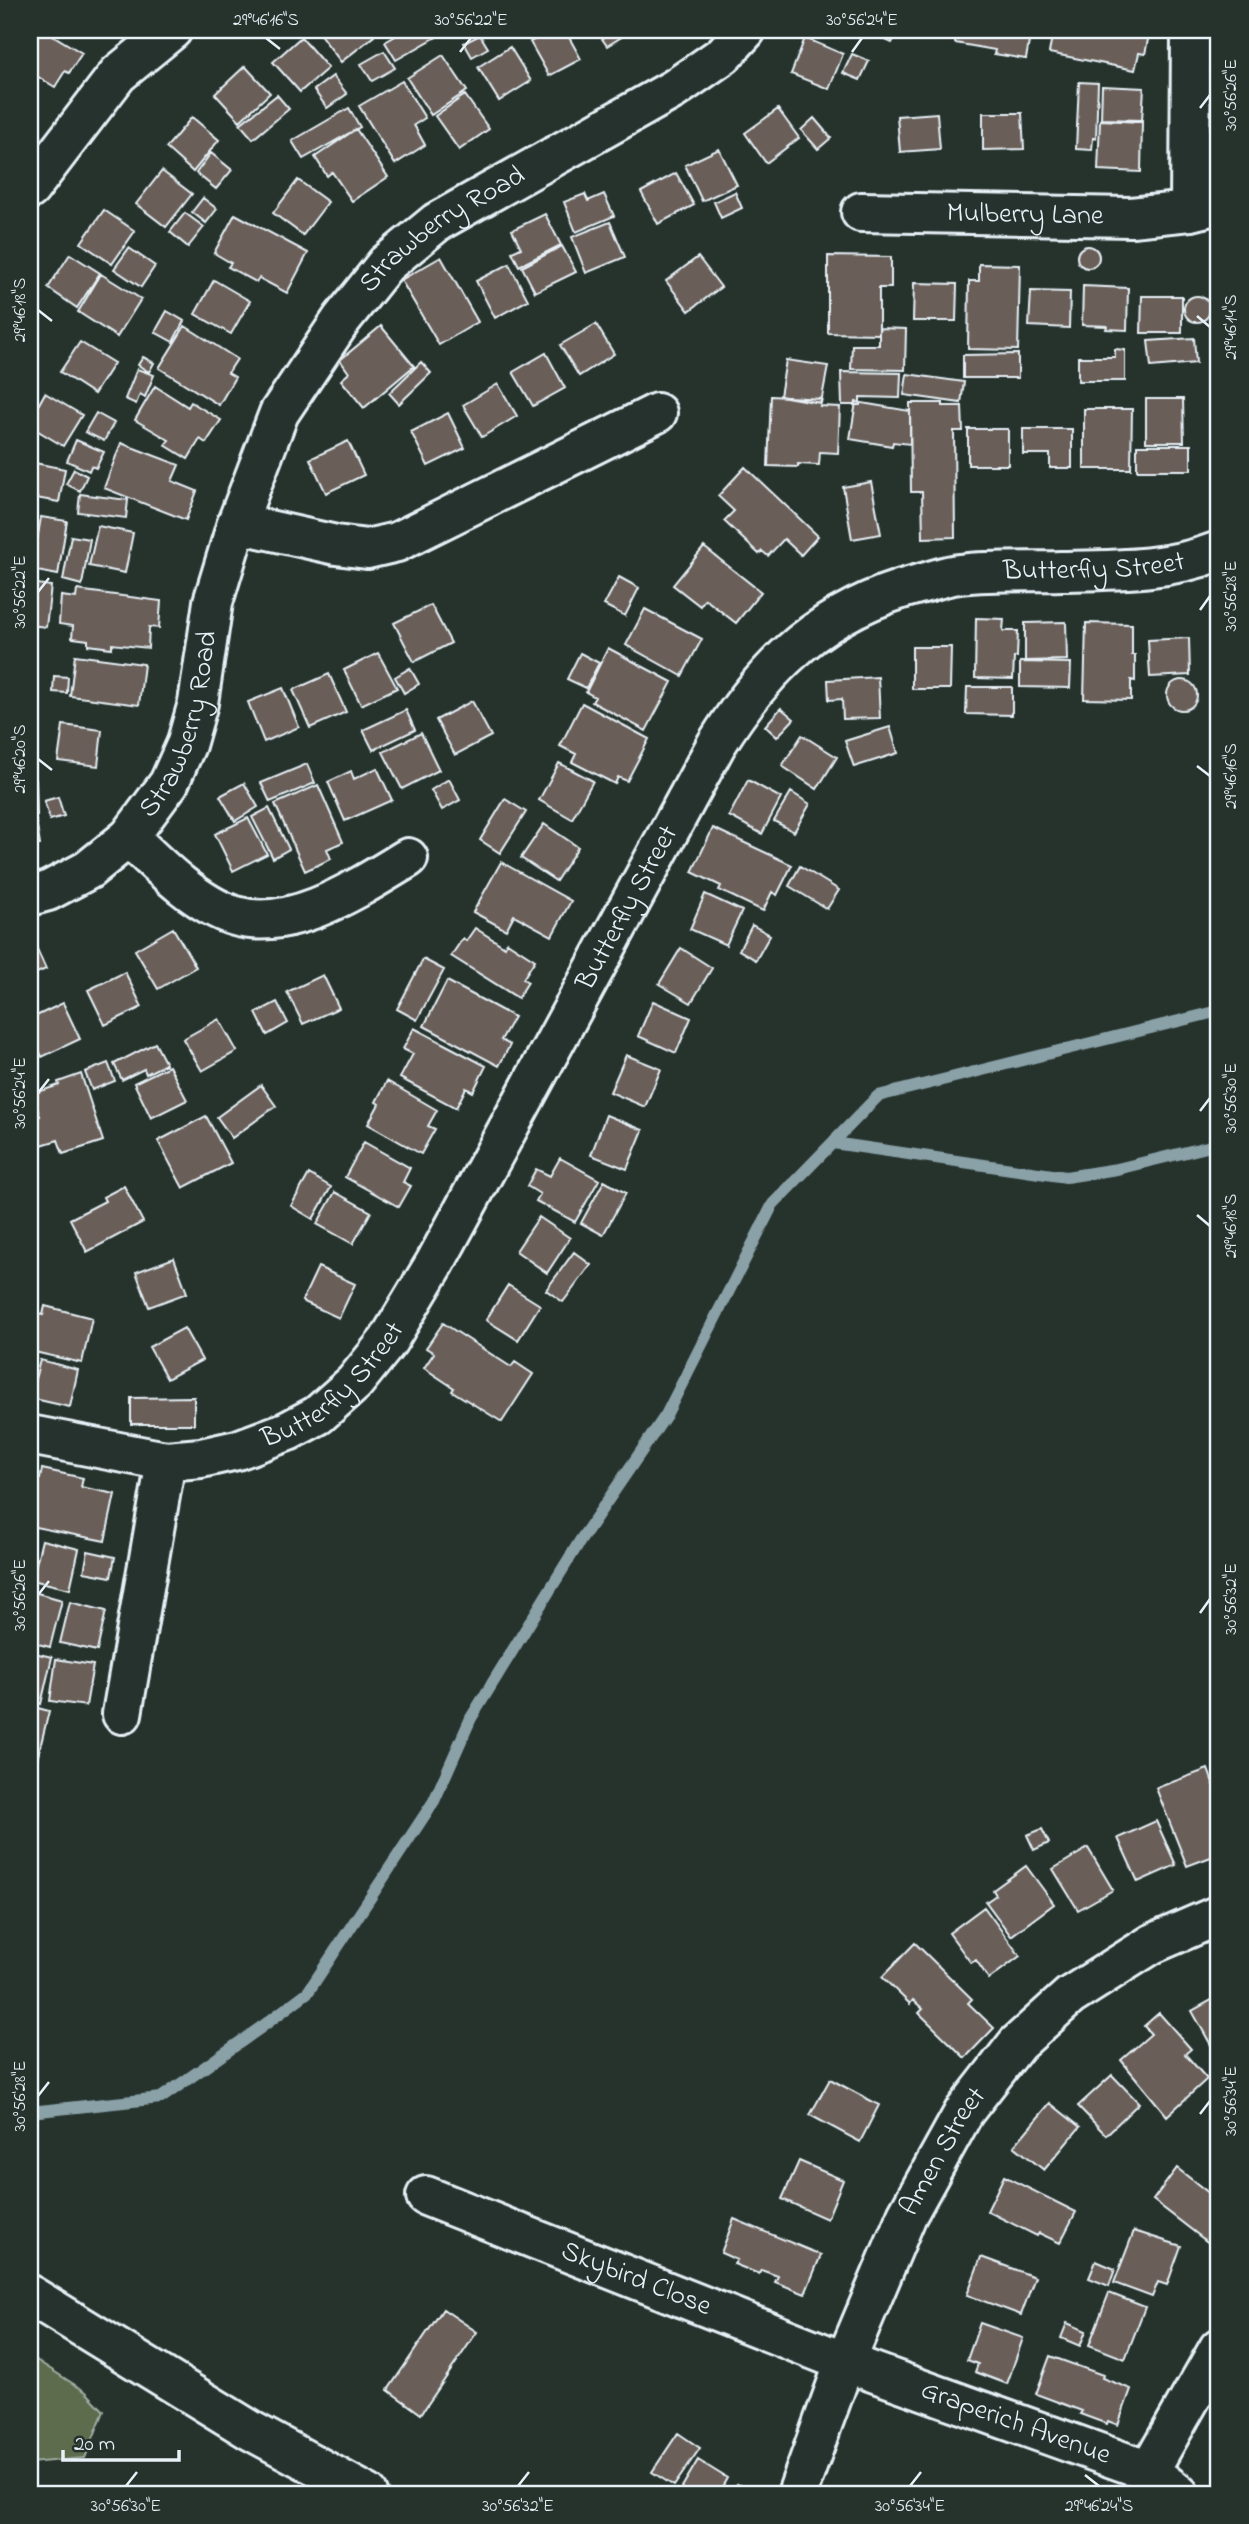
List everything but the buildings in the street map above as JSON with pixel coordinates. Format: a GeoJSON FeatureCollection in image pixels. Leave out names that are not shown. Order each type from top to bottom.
{"type":"FeatureCollection","features":[{"type":"Feature","properties":{"kind":"street"},"geometry":{"type":"LineString","coordinates":[[30,189],[118,75],[172,30]]}},
{"type":"Feature","properties":{"kind":"street","name":"Strawberry Road"},"geometry":{"type":"LineString","coordinates":[[30,896],[48,891],[88,870],[129,837],[169,783],[186,745],[198,703],[213,602],[237,523],[279,413],[342,319],[386,264],[437,222],[674,89],[723,55],[746,30]]}},
{"type":"Feature","properties":{"kind":"street","name":"Mulberry Lane"},"geometry":{"type":"LineString","coordinates":[[861,212],[1131,217],[1205,208],[1191,30]]}},
{"type":"Feature","properties":{"kind":"street"},"geometry":{"type":"LineString","coordinates":[[237,523],[367,549],[397,542],[657,413]]}},
{"type":"Feature","properties":{"kind":"street","name":"Butterfly Street"},"geometry":{"type":"LineString","coordinates":[[30,1435],[166,1461],[201,1458],[237,1450],[288,1431],[318,1415],[354,1383],[388,1341],[435,1263],[716,745],[740,707],[770,672],[820,627],[875,597],[958,574],[1140,569],[1183,562],[1219,551]]}},
{"type":"Feature","properties":{"kind":"street","name":"Strawberry Road"},"geometry":{"type":"LineString","coordinates":[[129,837],[162,869],[213,906],[236,916],[251,918],[269,919],[316,908],[408,858]]}},
{"type":"Feature","properties":{"kind":"street"},"geometry":{"type":"LineString","coordinates":[[122,1714],[166,1461]]}},
{"type":"Feature","properties":{"kind":"street","name":"Amen Street"},"geometry":{"type":"LineString","coordinates":[[797,2494],[845,2362],[907,2215],[964,2112],[1017,2044],[1070,1996],[1152,1944],[1219,1915]]}},
{"type":"Feature","properties":{"kind":"street","name":"Skybird Close"},"geometry":{"type":"LineString","coordinates":[[426,2196],[845,2362]]}},
{"type":"Feature","properties":{"kind":"street"},"geometry":{"type":"LineString","coordinates":[[30,2295],[250,2430],[368,2494]]}},
{"type":"Feature","properties":{"kind":"street"},"geometry":{"type":"LineString","coordinates":[[1149,2471],[1219,2348]]}},
{"type":"Feature","properties":{"kind":"street","name":"Graperich Avenue"},"geometry":{"type":"LineString","coordinates":[[845,2362],[1149,2471],[1179,2494]]}},
{"type":"Feature","properties":{"kind":"green space"},"geometry":{"type":"Polygon","coordinates":[[[30,2356],[86,2392],[104,2411],[85,2458],[30,2463],[30,2356]]]}},
{"type":"Feature","properties":{"kind":"waterway"},"geometry":{"type":"LineString","coordinates":[[30,2112],[161,2098],[308,1992],[434,1801],[471,1718],[580,1541],[666,1415],[773,1204],[878,1096],[1219,1011]]}},
{"type":"Feature","properties":{"kind":"waterway"},"geometry":{"type":"LineString","coordinates":[[833,1143],[1066,1177],[1117,1169],[1219,1144]]}}]}
